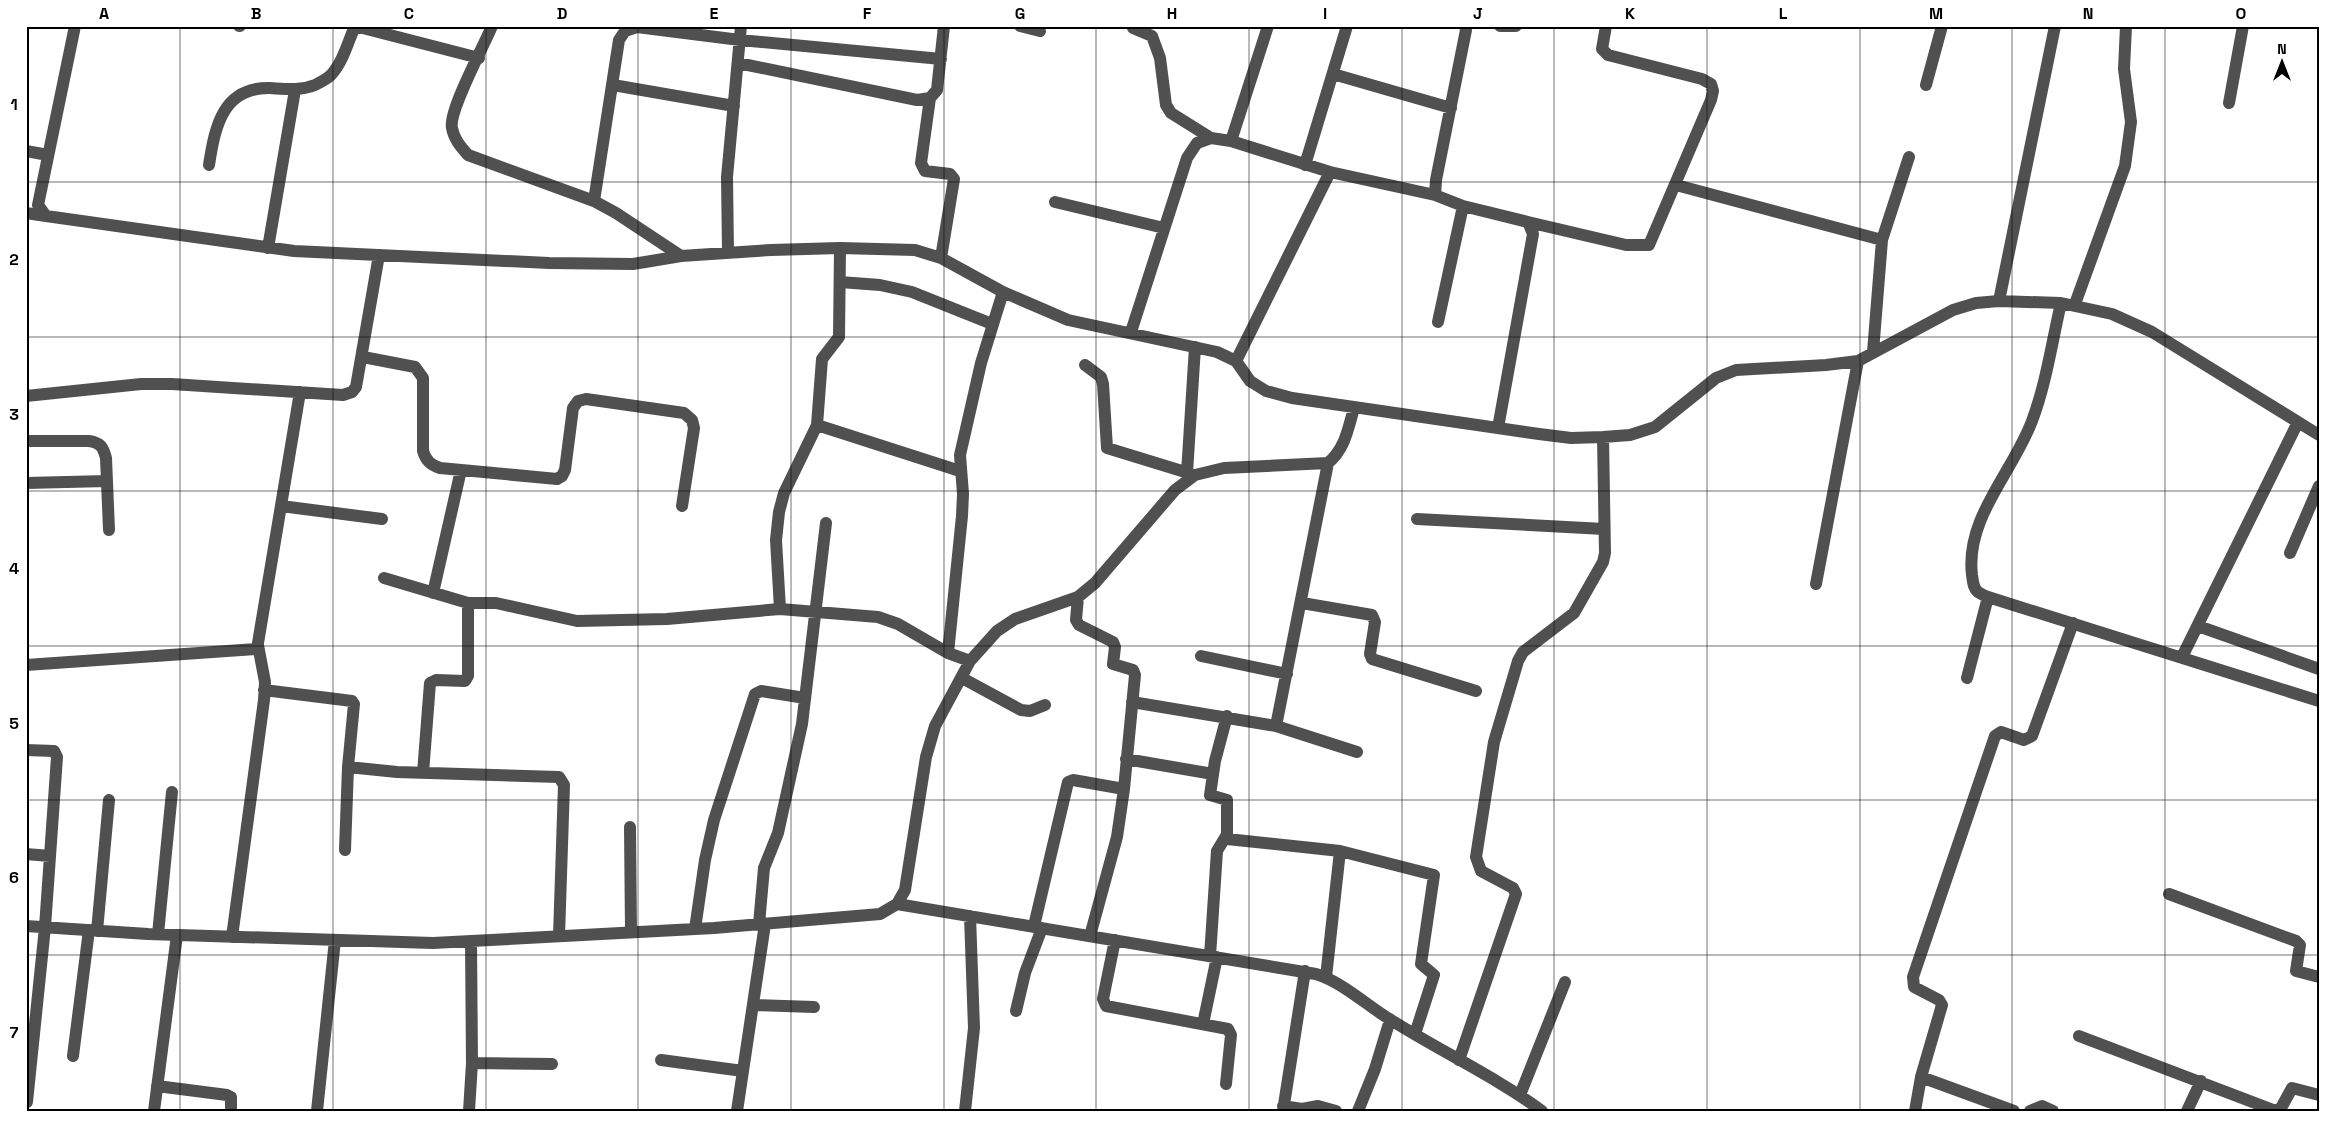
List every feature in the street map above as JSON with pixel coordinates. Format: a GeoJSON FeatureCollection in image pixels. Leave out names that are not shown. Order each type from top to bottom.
{"type":"FeatureCollection","features":[{"type":"Feature","properties":{"kind":"street"},"geometry":{"type":"LineString","coordinates":[[46,216],[38,205],[74,26]]}},
{"type":"Feature","properties":{"kind":"street"},"geometry":{"type":"LineString","coordinates":[[209,165],[212,142],[220,121],[229,104],[241,92],[253,88],[295,90],[310,87],[324,81],[332,74],[355,26],[479,58]]}},
{"type":"Feature","properties":{"kind":"street"},"geometry":{"type":"LineString","coordinates":[[492,26],[479,58],[454,108],[451,126],[456,142],[468,154],[594,202],[616,213],[681,256]]}},
{"type":"Feature","properties":{"kind":"street"},"geometry":{"type":"LineString","coordinates":[[728,252],[727,177],[741,26]]}},
{"type":"Feature","properties":{"kind":"street"},"geometry":{"type":"LineString","coordinates":[[941,258],[954,179],[950,174],[925,171],[921,163],[930,98],[937,90],[944,26]]}},
{"type":"Feature","properties":{"kind":"street"},"geometry":{"type":"LineString","coordinates":[[1020,26],[1040,31]]}},
{"type":"Feature","properties":{"kind":"street"},"geometry":{"type":"LineString","coordinates":[[1231,141],[1268,26]]}},
{"type":"Feature","properties":{"kind":"street"},"geometry":{"type":"LineString","coordinates":[[1305,165],[1347,26]]}},
{"type":"Feature","properties":{"kind":"street"},"geometry":{"type":"LineString","coordinates":[[1435,195],[1436,180],[1466,30],[1465,26]]}},
{"type":"Feature","properties":{"kind":"street"},"geometry":{"type":"LineString","coordinates":[[1500,26],[1516,26]]}},
{"type":"Feature","properties":{"kind":"street"},"geometry":{"type":"LineString","coordinates":[[1133,28],[1152,36],[1157,45],[1166,105],[1171,113],[1211,138],[1231,141],[1330,172],[1435,195],[1463,206],[1528,222],[1626,245],[1649,245],[1676,185],[1713,91],[1711,84],[1702,78],[1608,55],[1602,49],[1606,26]]}},
{"type":"Feature","properties":{"kind":"street"},"geometry":{"type":"LineString","coordinates":[[1926,85],[1942,26]]}},
{"type":"Feature","properties":{"kind":"street"},"geometry":{"type":"LineString","coordinates":[[1999,301],[2055,26]]}},
{"type":"Feature","properties":{"kind":"street"},"geometry":{"type":"LineString","coordinates":[[2075,304],[2125,166],[2130,145],[2132,122],[2124,69],[2126,26]]}},
{"type":"Feature","properties":{"kind":"street"},"geometry":{"type":"LineString","coordinates":[[2230,103],[2244,26]]}},
{"type":"Feature","properties":{"kind":"street"},"geometry":{"type":"LineString","coordinates":[[594,202],[619,40],[625,31],[637,27],[740,40],[941,59]]}},
{"type":"Feature","properties":{"kind":"street"},"geometry":{"type":"LineString","coordinates":[[738,63],[917,100],[930,98]]}},
{"type":"Feature","properties":{"kind":"street"},"geometry":{"type":"LineString","coordinates":[[1333,74],[1451,108]]}},
{"type":"Feature","properties":{"kind":"street"},"geometry":{"type":"LineString","coordinates":[[613,85],[734,106]]}},
{"type":"Feature","properties":{"kind":"street"},"geometry":{"type":"LineString","coordinates":[[268,248],[295,90]]}},
{"type":"Feature","properties":{"kind":"street"},"geometry":{"type":"LineString","coordinates":[[1131,332],[1187,158],[1196,143],[1211,138]]}},
{"type":"Feature","properties":{"kind":"street"},"geometry":{"type":"LineString","coordinates":[[26,151],[48,155]]}},
{"type":"Feature","properties":{"kind":"street"},"geometry":{"type":"LineString","coordinates":[[1873,352],[1882,240],[1910,157]]}},
{"type":"Feature","properties":{"kind":"street"},"geometry":{"type":"LineString","coordinates":[[1236,360],[1330,172]]}},
{"type":"Feature","properties":{"kind":"street"},"geometry":{"type":"LineString","coordinates":[[1676,185],[1882,240]]}},
{"type":"Feature","properties":{"kind":"street"},"geometry":{"type":"LineString","coordinates":[[1055,202],[1164,228]]}},
{"type":"Feature","properties":{"kind":"street"},"geometry":{"type":"LineString","coordinates":[[1438,322],[1463,206]]}},
{"type":"Feature","properties":{"kind":"street"},"geometry":{"type":"LineString","coordinates":[[26,213],[268,248],[379,255],[595,264],[633,264],[681,256],[728,252],[840,248],[915,250],[941,258],[1003,292],[1068,320],[1217,352],[1236,360],[1250,381],[1266,391],[1354,408],[1571,438],[1630,435],[1655,427],[1710,381],[1736,370],[1826,365],[1858,361],[1953,310],[1976,303],[1999,301],[2075,304],[2112,314],[2152,332],[2319,435]]}},
{"type":"Feature","properties":{"kind":"street"},"geometry":{"type":"LineString","coordinates":[[1498,428],[1531,251],[1533,234],[1528,222]]}},
{"type":"Feature","properties":{"kind":"street"},"geometry":{"type":"LineString","coordinates":[[780,610],[776,540],[779,512],[784,493],[817,425],[822,359],[839,337],[840,248]]}},
{"type":"Feature","properties":{"kind":"street"},"geometry":{"type":"LineString","coordinates":[[26,396],[141,384],[172,384],[343,394],[352,392],[356,387],[363,357],[379,255]]}},
{"type":"Feature","properties":{"kind":"street"},"geometry":{"type":"LineString","coordinates":[[840,282],[880,285],[912,292],[992,324]]}},
{"type":"Feature","properties":{"kind":"street"},"geometry":{"type":"LineString","coordinates":[[948,653],[962,516],[963,494],[960,455],[992,324],[1003,292]]}},
{"type":"Feature","properties":{"kind":"street"},"geometry":{"type":"LineString","coordinates":[[2061,303],[2033,419],[2025,438],[1983,514],[1974,542],[1971,564],[1973,586],[1977,592],[1988,597],[2319,701]]}},
{"type":"Feature","properties":{"kind":"street"},"geometry":{"type":"LineString","coordinates":[[26,926],[177,935],[433,943],[695,929],[880,914],[897,904],[905,890],[926,757],[935,726],[970,661],[997,631],[1016,619],[1078,597],[1095,583],[1191,474],[1195,347]]}},
{"type":"Feature","properties":{"kind":"street"},"geometry":{"type":"LineString","coordinates":[[363,357],[415,367],[420,372],[423,378],[423,451],[425,458],[432,465],[440,468],[557,480],[565,470],[573,408],[578,401],[586,399],[684,413],[692,420],[694,428],[682,506]]}},
{"type":"Feature","properties":{"kind":"street"},"geometry":{"type":"LineString","coordinates":[[1816,584],[1858,361]]}},
{"type":"Feature","properties":{"kind":"street"},"geometry":{"type":"LineString","coordinates":[[1084,365],[1101,377],[1103,384],[1107,448],[1113,452],[1191,474],[1224,468],[1328,463],[1338,456],[1344,445],[1354,408]]}},
{"type":"Feature","properties":{"kind":"street"},"geometry":{"type":"LineString","coordinates":[[232,937],[264,690],[258,645],[300,392]]}},
{"type":"Feature","properties":{"kind":"street"},"geometry":{"type":"LineString","coordinates":[[2182,657],[2298,422]]}},
{"type":"Feature","properties":{"kind":"street"},"geometry":{"type":"LineString","coordinates":[[817,425],[960,471]]}},
{"type":"Feature","properties":{"kind":"street"},"geometry":{"type":"LineString","coordinates":[[1459,1060],[1516,894],[1513,888],[1481,871],[1476,857],[1494,742],[1518,661],[1523,652],[1574,613],[1603,562],[1605,553],[1603,437]]}},
{"type":"Feature","properties":{"kind":"street"},"geometry":{"type":"LineString","coordinates":[[26,441],[98,443],[103,448],[106,458],[110,530]]}},
{"type":"Feature","properties":{"kind":"street"},"geometry":{"type":"LineString","coordinates":[[1276,726],[1302,603],[1328,463]]}},
{"type":"Feature","properties":{"kind":"street"},"geometry":{"type":"LineString","coordinates":[[434,593],[461,470]]}},
{"type":"Feature","properties":{"kind":"street"},"geometry":{"type":"LineString","coordinates":[[26,483],[107,481]]}},
{"type":"Feature","properties":{"kind":"street"},"geometry":{"type":"LineString","coordinates":[[2290,553],[2319,486]]}},
{"type":"Feature","properties":{"kind":"street"},"geometry":{"type":"LineString","coordinates":[[281,506],[382,519]]}},
{"type":"Feature","properties":{"kind":"street"},"geometry":{"type":"LineString","coordinates":[[1417,519],[1604,529]]}},
{"type":"Feature","properties":{"kind":"street"},"geometry":{"type":"LineString","coordinates":[[736,1111],[753,1005],[762,924],[764,868],[778,833],[802,724],[826,523]]}},
{"type":"Feature","properties":{"kind":"street"},"geometry":{"type":"LineString","coordinates":[[384,578],[468,603],[496,603],[570,620],[593,622],[667,619],[780,610],[878,617],[898,624],[948,653],[970,661]]}},
{"type":"Feature","properties":{"kind":"street"},"geometry":{"type":"LineString","coordinates":[[1078,597],[1076,620],[1078,625],[1114,642],[1116,648],[1113,664],[1135,672],[1124,789],[1117,837],[1090,936]]}},
{"type":"Feature","properties":{"kind":"street"},"geometry":{"type":"LineString","coordinates":[[1967,678],[1988,597]]}},
{"type":"Feature","properties":{"kind":"street"},"geometry":{"type":"LineString","coordinates":[[423,773],[430,683],[432,680],[465,680],[468,676],[468,603]]}},
{"type":"Feature","properties":{"kind":"street"},"geometry":{"type":"LineString","coordinates":[[1302,603],[1372,615],[1375,622],[1370,654],[1372,659],[1476,691]]}},
{"type":"Feature","properties":{"kind":"street"},"geometry":{"type":"LineString","coordinates":[[1915,1111],[1921,1077],[1942,1004],[1939,1000],[1914,987],[1914,977],[1995,736],[2001,732],[2024,740],[2032,736],[2073,623]]}},
{"type":"Feature","properties":{"kind":"street"},"geometry":{"type":"LineString","coordinates":[[2198,626],[2319,669]]}},
{"type":"Feature","properties":{"kind":"street"},"geometry":{"type":"LineString","coordinates":[[26,665],[254,651],[258,645]]}},
{"type":"Feature","properties":{"kind":"street"},"geometry":{"type":"LineString","coordinates":[[1201,656],[1287,674]]}},
{"type":"Feature","properties":{"kind":"street"},"geometry":{"type":"LineString","coordinates":[[962,678],[1021,710],[1030,711],[1045,705]]}},
{"type":"Feature","properties":{"kind":"street"},"geometry":{"type":"LineString","coordinates":[[264,690],[352,701],[355,709],[348,767],[345,850]]}},
{"type":"Feature","properties":{"kind":"street"},"geometry":{"type":"LineString","coordinates":[[695,929],[705,860],[714,820],[755,694],[761,691],[805,698]]}},
{"type":"Feature","properties":{"kind":"street"},"geometry":{"type":"LineString","coordinates":[[1132,702],[1227,716],[1276,726],[1357,752]]}},
{"type":"Feature","properties":{"kind":"street"},"geometry":{"type":"LineString","coordinates":[[1203,1024],[1214,956],[1217,851],[1226,836],[1228,802],[1225,799],[1210,795],[1227,716]]}},
{"type":"Feature","properties":{"kind":"street"},"geometry":{"type":"LineString","coordinates":[[26,750],[54,751],[57,757],[45,927],[27,1102]]}},
{"type":"Feature","properties":{"kind":"street"},"geometry":{"type":"LineString","coordinates":[[1126,759],[1213,774]]}},
{"type":"Feature","properties":{"kind":"street"},"geometry":{"type":"LineString","coordinates":[[348,767],[423,773],[560,777],[564,785],[559,936]]}},
{"type":"Feature","properties":{"kind":"street"},"geometry":{"type":"LineString","coordinates":[[1016,1011],[1038,927],[1068,782],[1073,780],[1124,789]]}},
{"type":"Feature","properties":{"kind":"street"},"geometry":{"type":"LineString","coordinates":[[158,934],[172,792]]}},
{"type":"Feature","properties":{"kind":"street"},"geometry":{"type":"LineString","coordinates":[[73,1056],[93,930],[110,800]]}},
{"type":"Feature","properties":{"kind":"street"},"geometry":{"type":"LineString","coordinates":[[630,827],[631,932]]}},
{"type":"Feature","properties":{"kind":"street"},"geometry":{"type":"LineString","coordinates":[[1226,836],[1229,840],[1340,851],[1434,875],[1420,964],[1434,975],[1414,1034]]}},
{"type":"Feature","properties":{"kind":"street"},"geometry":{"type":"LineString","coordinates":[[1326,977],[1340,851]]}},
{"type":"Feature","properties":{"kind":"street"},"geometry":{"type":"LineString","coordinates":[[26,854],[50,856]]}},
{"type":"Feature","properties":{"kind":"street"},"geometry":{"type":"LineString","coordinates":[[2169,894],[2296,941],[2300,945],[2296,971],[2319,977]]}},
{"type":"Feature","properties":{"kind":"street"},"geometry":{"type":"LineString","coordinates":[[897,904],[1214,956],[1326,977],[1390,1020],[1520,1095],[1542,1111]]}},
{"type":"Feature","properties":{"kind":"street"},"geometry":{"type":"LineString","coordinates":[[965,1111],[974,1028],[970,916]]}},
{"type":"Feature","properties":{"kind":"street"},"geometry":{"type":"LineString","coordinates":[[154,1111],[177,935]]}},
{"type":"Feature","properties":{"kind":"street"},"geometry":{"type":"LineString","coordinates":[[317,1111],[335,940]]}},
{"type":"Feature","properties":{"kind":"street"},"geometry":{"type":"LineString","coordinates":[[1116,940],[1103,999],[1106,1006],[1203,1024],[1230,1031],[1226,1084]]}},
{"type":"Feature","properties":{"kind":"street"},"geometry":{"type":"LineString","coordinates":[[469,1111],[472,1063],[471,941]]}},
{"type":"Feature","properties":{"kind":"street"},"geometry":{"type":"LineString","coordinates":[[1305,972],[1283,1108],[1302,1109],[1318,1106],[1336,1111]]}},
{"type":"Feature","properties":{"kind":"street"},"geometry":{"type":"LineString","coordinates":[[1520,1095],[1566,982]]}},
{"type":"Feature","properties":{"kind":"street"},"geometry":{"type":"LineString","coordinates":[[753,1005],[814,1007]]}},
{"type":"Feature","properties":{"kind":"street"},"geometry":{"type":"LineString","coordinates":[[1358,1111],[1375,1069],[1390,1020]]}},
{"type":"Feature","properties":{"kind":"street"},"geometry":{"type":"LineString","coordinates":[[2079,1036],[2276,1111],[2281,1108],[2292,1088],[2319,1094]]}},
{"type":"Feature","properties":{"kind":"street"},"geometry":{"type":"LineString","coordinates":[[661,1060],[743,1071]]}},
{"type":"Feature","properties":{"kind":"street"},"geometry":{"type":"LineString","coordinates":[[472,1063],[552,1064]]}},
{"type":"Feature","properties":{"kind":"street"},"geometry":{"type":"LineString","coordinates":[[1921,1077],[2014,1111]]}},
{"type":"Feature","properties":{"kind":"street"},"geometry":{"type":"LineString","coordinates":[[2187,1111],[2201,1082]]}},
{"type":"Feature","properties":{"kind":"street"},"geometry":{"type":"LineString","coordinates":[[157,1086],[227,1095],[231,1097],[231,1111]]}},
{"type":"Feature","properties":{"kind":"street"},"geometry":{"type":"LineString","coordinates":[[2030,1111],[2042,1106],[2054,1111]]}}]}
